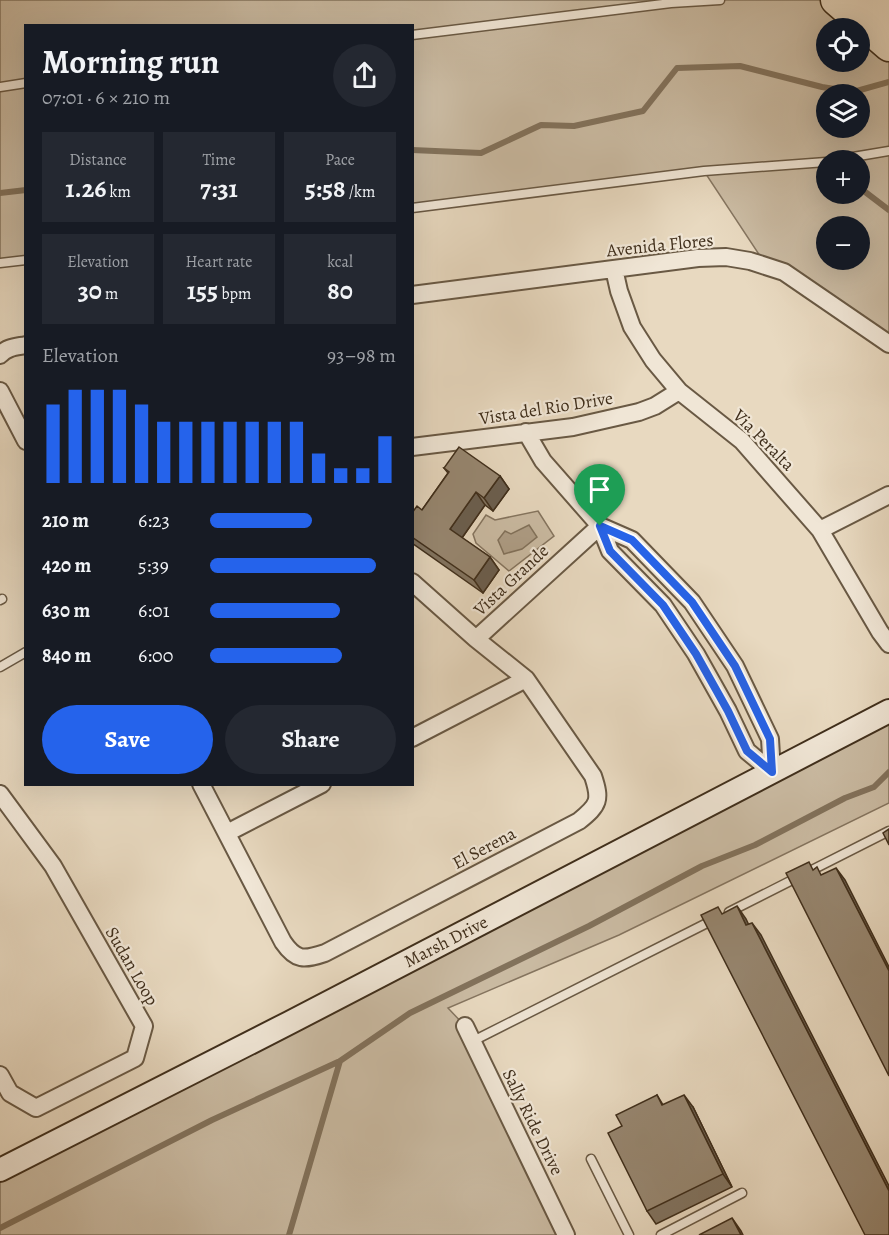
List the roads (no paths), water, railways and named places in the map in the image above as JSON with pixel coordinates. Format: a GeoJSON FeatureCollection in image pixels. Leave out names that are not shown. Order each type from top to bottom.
{"type":"FeatureCollection","features":[{"type":"Feature","properties":{"kind":"highway"},"geometry":{"type":"LineString","coordinates":[[836,0],[889,46]]}},
{"type":"Feature","properties":{"kind":"highway"},"geometry":{"type":"LineString","coordinates":[[874,0],[889,14]]}},
{"type":"Feature","properties":{"kind":"street","name":"Avenida Flores"},"geometry":{"type":"LineString","coordinates":[[414,295],[698,258],[726,257],[766,265],[784,272],[889,344]]}},
{"type":"Feature","properties":{"kind":"street","name":"Via Peralta"},"geometry":{"type":"LineString","coordinates":[[614,269],[632,327],[653,360],[680,391],[742,441],[820,531],[889,644]]}},
{"type":"Feature","properties":{"kind":"street"},"geometry":{"type":"LineString","coordinates":[[0,355],[13,347],[24,345]]}},
{"type":"Feature","properties":{"kind":"street"},"geometry":{"type":"LineString","coordinates":[[0,391],[24,437]]}},
{"type":"Feature","properties":{"kind":"street","name":"Vista del Rio Drive"},"geometry":{"type":"LineString","coordinates":[[414,447],[573,427],[639,412],[655,406],[680,391]]}},
{"type":"Feature","properties":{"kind":"street"},"geometry":{"type":"LineString","coordinates":[[526,432],[543,461],[600,526],[610,551],[663,605],[696,654],[747,751],[772,772]]}},
{"type":"Feature","properties":{"kind":"street"},"geometry":{"type":"LineString","coordinates":[[820,531],[889,495]]}},
{"type":"Feature","properties":{"kind":"street"},"geometry":{"type":"LineString","coordinates":[[600,526],[632,540],[692,602],[735,666],[770,739],[772,772]]}},
{"type":"Feature","properties":{"kind":"street","name":"Vista Grande"},"geometry":{"type":"LineString","coordinates":[[476,639],[600,526]]}},
{"type":"Feature","properties":{"kind":"street","name":"El Serena"},"geometry":{"type":"LineString","coordinates":[[202,786],[283,942],[291,953],[299,958],[311,957],[335,948],[579,821],[592,811],[598,802],[593,776],[526,679],[476,639],[414,584]]}},
{"type":"Feature","properties":{"kind":"street"},"geometry":{"type":"LineString","coordinates":[[414,737],[526,679]]}},
{"type":"Feature","properties":{"kind":"street","name":"Marsh Drive"},"geometry":{"type":"LineString","coordinates":[[0,1170],[889,711]]}},
{"type":"Feature","properties":{"kind":"street"},"geometry":{"type":"LineString","coordinates":[[228,834],[318,786]]}},
{"type":"Feature","properties":{"kind":"street","name":"Sudan Loop"},"geometry":{"type":"LineString","coordinates":[[0,794],[53,866],[144,1026],[135,1058],[36,1108],[10,1093],[0,1075]]}},
{"type":"Feature","properties":{"kind":"street","name":"Sally Ride Drive"},"geometry":{"type":"LineString","coordinates":[[465,1026],[566,1235]]}},
{"type":"Feature","properties":{"kind":"lane"},"geometry":{"type":"LineString","coordinates":[[414,35],[671,3],[720,0]]}},
{"type":"Feature","properties":{"kind":"lane"},"geometry":{"type":"LineString","coordinates":[[0,87],[24,83]]}},
{"type":"Feature","properties":{"kind":"lane"},"geometry":{"type":"LineString","coordinates":[[870,154],[889,151]]}},
{"type":"Feature","properties":{"kind":"lane"},"geometry":{"type":"LineString","coordinates":[[414,208],[704,171],[816,163]]}},
{"type":"Feature","properties":{"kind":"lane"},"geometry":{"type":"LineString","coordinates":[[0,263],[24,260]]}},
{"type":"Feature","properties":{"kind":"lane"},"geometry":{"type":"LineString","coordinates":[[0,667],[24,653]]}},
{"type":"Feature","properties":{"kind":"lane"},"geometry":{"type":"LineString","coordinates":[[473,1041],[889,831]]}},
{"type":"Feature","properties":{"kind":"lane"},"geometry":{"type":"LineString","coordinates":[[591,1159],[629,1235]]}},
{"type":"Feature","properties":{"kind":"lane"},"geometry":{"type":"LineString","coordinates":[[661,1235],[742,1193]]}},
{"type":"Feature","properties":{"kind":"waterway"},"geometry":{"type":"LineString","coordinates":[[414,150],[481,153],[541,125],[574,126],[643,111],[677,68],[740,66],[822,87],[853,92],[889,82]]}},
{"type":"Feature","properties":{"kind":"waterway"},"geometry":{"type":"LineString","coordinates":[[0,193],[24,190]]}},
{"type":"Feature","properties":{"kind":"waterway"},"geometry":{"type":"LineString","coordinates":[[870,196],[889,210]]}},
{"type":"Feature","properties":{"kind":"waterway"},"geometry":{"type":"LineString","coordinates":[[0,1228],[212,1120],[340,1061],[410,1013],[589,926],[702,866],[755,845],[845,798],[874,787],[889,772]]}},
{"type":"Feature","properties":{"kind":"waterway"},"geometry":{"type":"LineString","coordinates":[[289,1235],[340,1061]]}}]}
